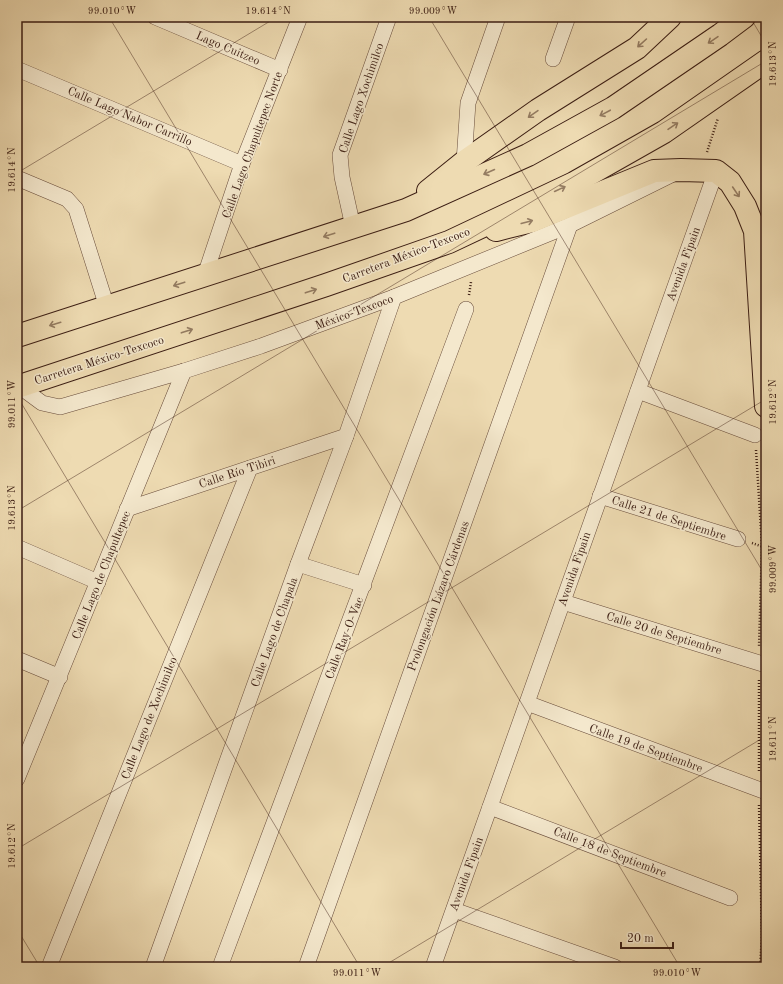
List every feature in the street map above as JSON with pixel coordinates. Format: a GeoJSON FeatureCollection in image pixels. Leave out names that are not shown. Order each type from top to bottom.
{"type":"FeatureCollection","features":[{"type":"Feature","properties":{"kind":"highway"},"geometry":{"type":"LineString","coordinates":[[406,210],[464,162],[538,110],[637,48],[670,17]]}},
{"type":"Feature","properties":{"kind":"highway"},"geometry":{"type":"LineString","coordinates":[[17,336],[406,210],[528,155],[613,108],[744,17]]}},
{"type":"Feature","properties":{"kind":"highway","name":"Carretera México-Texcoco"},"geometry":{"type":"LineString","coordinates":[[18,386],[326,286],[449,242],[574,183],[664,132],[766,61]]}},
{"type":"Feature","properties":{"kind":"highway"},"geometry":{"type":"LineString","coordinates":[[449,242],[532,221],[654,171],[699,171],[730,182],[742,200],[755,231],[766,406]]}},
{"type":"Feature","properties":{"kind":"street","name":"Lago Cuitzeo"},"geometry":{"type":"LineString","coordinates":[[154,17],[280,70]]}},
{"type":"Feature","properties":{"kind":"street","name":"Calle Lago Chapultepec Norte"},"geometry":{"type":"LineString","coordinates":[[205,275],[242,164],[300,17]]}},
{"type":"Feature","properties":{"kind":"street","name":"Calle Lago Xochimilco"},"geometry":{"type":"LineString","coordinates":[[352,227],[342,177],[340,154],[389,17]]}},
{"type":"Feature","properties":{"kind":"street"},"geometry":{"type":"LineString","coordinates":[[464,162],[468,103],[498,17]]}},
{"type":"Feature","properties":{"kind":"street"},"geometry":{"type":"LineString","coordinates":[[553,59],[568,17]]}},
{"type":"Feature","properties":{"kind":"street","name":"Calle Lago Nabor Carrillo"},"geometry":{"type":"LineString","coordinates":[[17,69],[242,164]]}},
{"type":"Feature","properties":{"kind":"street","name":"México-Texcoco"},"geometry":{"type":"LineString","coordinates":[[18,386],[42,403],[60,407],[184,371],[261,346],[394,297],[699,171]]}},
{"type":"Feature","properties":{"kind":"street","name":"Avenida Fipain"},"geometry":{"type":"LineString","coordinates":[[433,967],[638,391],[699,171]]}},
{"type":"Feature","properties":{"kind":"street"},"geometry":{"type":"LineString","coordinates":[[17,178],[67,199],[73,205],[107,307]]}},
{"type":"Feature","properties":{"kind":"street","name":"Prolongación Lázaro Cárdenas"},"geometry":{"type":"LineString","coordinates":[[306,967],[570,225]]}},
{"type":"Feature","properties":{"kind":"street","name":"Calle Lago de Chapala"},"geometry":{"type":"LineString","coordinates":[[153,967],[298,564],[346,436],[394,297]]}},
{"type":"Feature","properties":{"kind":"street","name":"Calle Ray-O-Vac"},"geometry":{"type":"LineString","coordinates":[[220,967],[466,309]]}},
{"type":"Feature","properties":{"kind":"street","name":"Calle Lago de Chapultepec"},"geometry":{"type":"LineString","coordinates":[[18,773],[60,677],[127,508],[184,371]]}},
{"type":"Feature","properties":{"kind":"street"},"geometry":{"type":"LineString","coordinates":[[638,391],[755,435]]}},
{"type":"Feature","properties":{"kind":"street","name":"Calle Río Tibiri"},"geometry":{"type":"LineString","coordinates":[[127,508],[346,436]]}},
{"type":"Feature","properties":{"kind":"street","name":"Calle Lago de Xochimilco"},"geometry":{"type":"LineString","coordinates":[[49,967],[250,468]]}},
{"type":"Feature","properties":{"kind":"street","name":"Calle 21 de Septiembre"},"geometry":{"type":"LineString","coordinates":[[600,496],[738,539]]}},
{"type":"Feature","properties":{"kind":"street"},"geometry":{"type":"LineString","coordinates":[[17,547],[98,582]]}},
{"type":"Feature","properties":{"kind":"street"},"geometry":{"type":"LineString","coordinates":[[298,564],[364,585]]}},
{"type":"Feature","properties":{"kind":"street","name":"Calle 20 de Septiembre"},"geometry":{"type":"LineString","coordinates":[[563,602],[762,664]]}},
{"type":"Feature","properties":{"kind":"street"},"geometry":{"type":"LineString","coordinates":[[17,659],[60,677]]}},
{"type":"Feature","properties":{"kind":"street","name":"Calle 19 de Septiembre"},"geometry":{"type":"LineString","coordinates":[[527,703],[763,790]]}},
{"type":"Feature","properties":{"kind":"street","name":"Calle 18 de Septiembre"},"geometry":{"type":"LineString","coordinates":[[490,806],[730,898]]}},
{"type":"Feature","properties":{"kind":"street"},"geometry":{"type":"LineString","coordinates":[[454,910],[615,967]]}},
{"type":"Feature","properties":{"kind":"path"},"geometry":{"type":"LineString","coordinates":[[699,171],[727,89]]}},
{"type":"Feature","properties":{"kind":"path"},"geometry":{"type":"LineString","coordinates":[[466,309],[473,265]]}},
{"type":"Feature","properties":{"kind":"path"},"geometry":{"type":"LineString","coordinates":[[755,435],[762,546],[763,790],[762,936],[760,967]]}}]}
